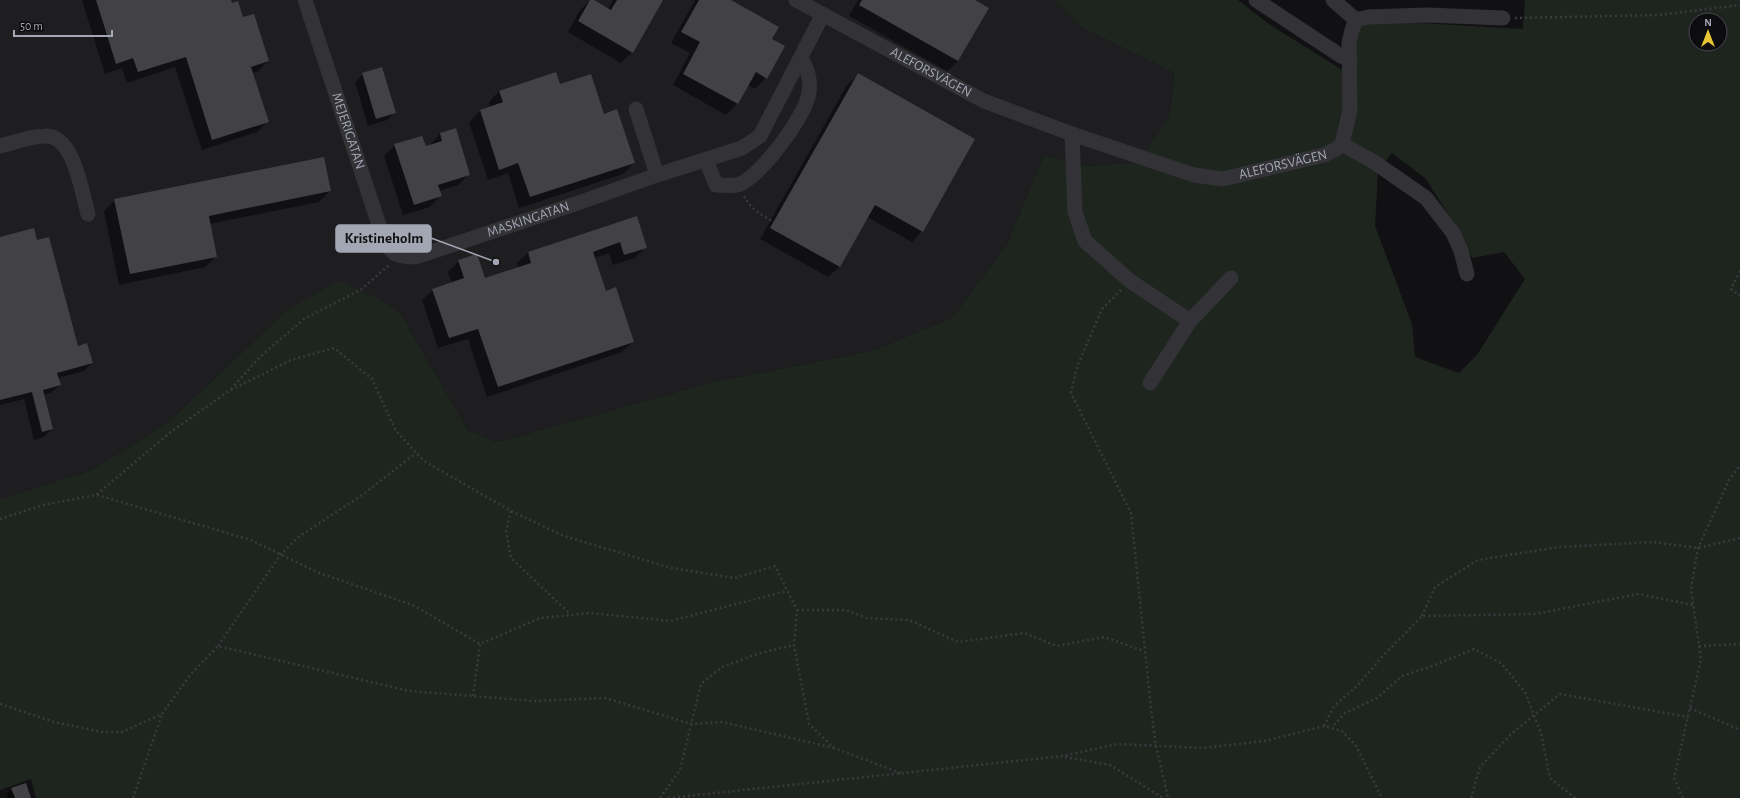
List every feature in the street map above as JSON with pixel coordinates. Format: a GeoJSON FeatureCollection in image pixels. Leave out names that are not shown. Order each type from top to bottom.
{"type":"FeatureCollection","features":[{"type":"Feature","properties":{"kind":"street","name":"MEJERIGATAN"},"geometry":{"type":"LineString","coordinates":[[305,0],[383,236],[389,249],[399,256]]}},
{"type":"Feature","properties":{"kind":"street","name":"ALEFORSVÄGEN"},"geometry":{"type":"LineString","coordinates":[[796,0],[984,100],[1072,134],[1194,175],[1223,179],[1324,155],[1336,150],[1342,144],[1350,110],[1350,43],[1352,30],[1356,20]]}},
{"type":"Feature","properties":{"kind":"street"},"geometry":{"type":"LineString","coordinates":[[1256,0],[1341,56],[1350,60]]}},
{"type":"Feature","properties":{"kind":"street"},"geometry":{"type":"LineString","coordinates":[[1333,0],[1356,20],[1368,17],[1427,15],[1503,18]]}},
{"type":"Feature","properties":{"kind":"street","name":"MASKINGATAN"},"geometry":{"type":"LineString","coordinates":[[399,256],[416,257],[578,203],[657,174],[742,148],[760,136],[823,14]]}},
{"type":"Feature","properties":{"kind":"street"},"geometry":{"type":"LineString","coordinates":[[706,160],[716,184],[730,186],[740,184],[756,172],[772,155],[790,132],[806,102],[809,80],[807,69],[801,59]]}},
{"type":"Feature","properties":{"kind":"street"},"geometry":{"type":"LineString","coordinates":[[636,109],[657,174]]}},
{"type":"Feature","properties":{"kind":"street"},"geometry":{"type":"LineString","coordinates":[[1072,134],[1075,212],[1085,241],[1130,281],[1190,321]]}},
{"type":"Feature","properties":{"kind":"street"},"geometry":{"type":"LineString","coordinates":[[0,146],[45,136],[53,137],[60,142],[67,150],[75,166],[88,214]]}},
{"type":"Feature","properties":{"kind":"street"},"geometry":{"type":"LineString","coordinates":[[1342,144],[1374,162],[1426,198],[1453,234],[1461,251],[1467,274]]}},
{"type":"Feature","properties":{"kind":"street"},"geometry":{"type":"LineString","coordinates":[[1150,383],[1190,321],[1231,278]]}},
{"type":"Feature","properties":{"kind":"path"},"geometry":{"type":"LineString","coordinates":[[1503,18],[1658,15],[1740,5]]}},
{"type":"Feature","properties":{"kind":"path"},"geometry":{"type":"LineString","coordinates":[[740,184],[745,198],[754,209],[774,222]]}},
{"type":"Feature","properties":{"kind":"path"},"geometry":{"type":"LineString","coordinates":[[229,391],[260,357],[304,318],[362,289],[399,256]]}},
{"type":"Feature","properties":{"kind":"path"},"geometry":{"type":"LineString","coordinates":[[1740,271],[1731,288],[1740,296]]}},
{"type":"Feature","properties":{"kind":"path"},"geometry":{"type":"LineString","coordinates":[[1130,281],[1102,309],[1077,367],[1071,393],[1131,513],[1136,544],[1150,710],[1156,746],[1168,798]]}},
{"type":"Feature","properties":{"kind":"path"},"geometry":{"type":"LineString","coordinates":[[96,495],[172,431],[229,391],[291,360],[334,348],[372,379],[396,431],[424,462],[510,511],[564,536],[671,568],[735,578],[775,566],[797,610],[794,645],[810,724],[834,748]]}},
{"type":"Feature","properties":{"kind":"path"},"geometry":{"type":"LineString","coordinates":[[133,798],[162,714],[191,674],[218,646],[281,554],[297,538],[365,493],[416,452]]}},
{"type":"Feature","properties":{"kind":"path"},"geometry":{"type":"LineString","coordinates":[[1683,798],[1674,778],[1701,659],[1691,590],[1698,548],[1729,480],[1740,465]]}},
{"type":"Feature","properties":{"kind":"path"},"geometry":{"type":"LineString","coordinates":[[0,519],[43,505],[96,495],[251,540],[319,573],[413,606],[480,644]]}},
{"type":"Feature","properties":{"kind":"path"},"geometry":{"type":"LineString","coordinates":[[510,511],[506,531],[511,558],[571,615]]}},
{"type":"Feature","properties":{"kind":"path"},"geometry":{"type":"LineString","coordinates":[[1324,726],[1334,706],[1357,686],[1382,657],[1422,616],[1435,587],[1478,560],[1559,546],[1653,542],[1698,548],[1740,538]]}},
{"type":"Feature","properties":{"kind":"path"},"geometry":{"type":"LineString","coordinates":[[480,644],[540,618],[590,613],[670,621],[787,591]]}},
{"type":"Feature","properties":{"kind":"path"},"geometry":{"type":"LineString","coordinates":[[1422,616],[1535,614],[1638,594],[1693,606]]}},
{"type":"Feature","properties":{"kind":"path"},"geometry":{"type":"LineString","coordinates":[[797,610],[846,610],[866,618],[908,620],[958,642],[1024,633],[1057,646],[1104,637],[1144,651]]}},
{"type":"Feature","properties":{"kind":"path"},"geometry":{"type":"LineString","coordinates":[[473,696],[480,644]]}},
{"type":"Feature","properties":{"kind":"path"},"geometry":{"type":"LineString","coordinates":[[1699,646],[1740,644]]}},
{"type":"Feature","properties":{"kind":"path"},"geometry":{"type":"LineString","coordinates":[[660,798],[680,770],[701,684],[722,667],[757,654],[794,645]]}},
{"type":"Feature","properties":{"kind":"path"},"geometry":{"type":"LineString","coordinates":[[218,646],[409,691],[534,701],[605,698],[692,724],[722,722],[834,748],[903,774]]}},
{"type":"Feature","properties":{"kind":"path"},"geometry":{"type":"LineString","coordinates":[[1333,726],[1345,713],[1377,698],[1402,676],[1430,667],[1474,649],[1500,663],[1525,692],[1541,733],[1550,778],[1575,798]]}},
{"type":"Feature","properties":{"kind":"path"},"geometry":{"type":"LineString","coordinates":[[1471,798],[1480,767],[1511,734],[1560,694],[1688,717]]}},
{"type":"Feature","properties":{"kind":"path"},"geometry":{"type":"LineString","coordinates":[[0,704],[54,722],[103,732],[122,732],[162,714]]}},
{"type":"Feature","properties":{"kind":"path"},"geometry":{"type":"LineString","coordinates":[[1690,708],[1740,730]]}},
{"type":"Feature","properties":{"kind":"path"},"geometry":{"type":"LineString","coordinates":[[668,798],[1063,756],[1117,744],[1203,748],[1265,741],[1324,726],[1333,726],[1342,731],[1356,746],[1382,798]]}},
{"type":"Feature","properties":{"kind":"path"},"geometry":{"type":"LineString","coordinates":[[1063,756],[1110,765],[1163,798]]}},
{"type":"Feature","properties":{"kind":"shaded area"},"geometry":{"type":"Polygon","coordinates":[[[0,0],[1054,0],[1081,27],[1174,73],[1170,116],[1139,162],[1086,166],[1044,155],[1007,244],[952,318],[871,351],[713,382],[497,442],[468,430],[401,314],[288,309],[168,422],[92,470],[0,499],[0,0]]]}},
{"type":"Feature","properties":{"kind":"shaded area"},"geometry":{"type":"Polygon","coordinates":[[[1054,0],[1238,0],[1269,24],[1344,71],[1345,33],[1368,20],[1523,29],[1525,0],[1740,0],[1740,798],[36,798],[31,779],[0,790],[0,499],[92,470],[168,422],[288,309],[339,281],[376,297],[401,314],[468,430],[497,442],[713,382],[871,351],[952,318],[1007,244],[1044,155],[1086,166],[1138,162],[1170,116],[1174,73],[1081,27],[1054,0]],[[1392,153],[1378,171],[1375,226],[1412,324],[1415,357],[1459,373],[1477,355],[1525,279],[1504,252],[1472,258],[1460,233],[1426,179],[1392,153]]]}},
{"type":"Feature","properties":{"kind":"building"},"geometry":{"type":"Polygon","coordinates":[[[96,0],[231,0],[232,3],[238,1],[243,17],[254,14],[269,61],[251,67],[269,122],[212,140],[186,57],[138,72],[133,58],[116,64],[96,0]]]}},
{"type":"Feature","properties":{"kind":"building"},"geometry":{"type":"Polygon","coordinates":[[[590,0],[594,0],[611,10],[617,0],[663,0],[633,53],[578,21],[590,0]]]}},
{"type":"Feature","properties":{"kind":"building"},"geometry":{"type":"Polygon","coordinates":[[[699,0],[731,0],[779,27],[772,39],[785,46],[767,79],[756,72],[738,104],[683,74],[700,42],[681,32],[699,0]]]}},
{"type":"Feature","properties":{"kind":"building"},"geometry":{"type":"Polygon","coordinates":[[[862,0],[975,0],[989,8],[958,61],[859,5],[862,0]]]}},
{"type":"Feature","properties":{"kind":"building"},"geometry":{"type":"Polygon","coordinates":[[[382,67],[396,113],[376,119],[362,73],[382,67]]]}},
{"type":"Feature","properties":{"kind":"building"},"geometry":{"type":"Polygon","coordinates":[[[556,72],[560,84],[591,74],[604,114],[617,109],[635,163],[530,197],[518,163],[499,170],[480,110],[503,102],[499,91],[556,72]]]}},
{"type":"Feature","properties":{"kind":"building"},"geometry":{"type":"Polygon","coordinates":[[[858,73],[975,139],[923,232],[875,205],[840,267],[770,228],[858,73]]]}},
{"type":"Feature","properties":{"kind":"building"},"geometry":{"type":"Polygon","coordinates":[[[456,128],[470,175],[438,185],[442,196],[414,205],[394,144],[422,136],[426,146],[442,141],[440,133],[456,128]]]}},
{"type":"Feature","properties":{"kind":"building"},"geometry":{"type":"Polygon","coordinates":[[[324,157],[331,191],[209,216],[217,257],[130,274],[114,199],[324,157]]]}},
{"type":"Feature","properties":{"kind":"building"},"geometry":{"type":"Polygon","coordinates":[[[637,216],[647,248],[624,255],[620,242],[593,252],[606,291],[616,287],[634,342],[498,387],[478,329],[449,338],[432,289],[464,278],[458,260],[477,254],[485,278],[531,263],[528,252],[637,216]]]}},
{"type":"Feature","properties":{"kind":"building"},"geometry":{"type":"Polygon","coordinates":[[[34,228],[37,240],[49,237],[78,346],[87,343],[93,363],[57,373],[61,385],[43,390],[53,429],[42,432],[32,392],[0,400],[0,237],[34,228]]]}},
{"type":"Feature","properties":{"kind":"building"},"geometry":{"type":"Polygon","coordinates":[[[26,783],[31,798],[15,798],[11,788],[26,783]]]}},
{"type":"Feature","properties":{"kind":"place","name":"Kristineholm"},"geometry":{"type":"Point","coordinates":[496,262]}}]}
